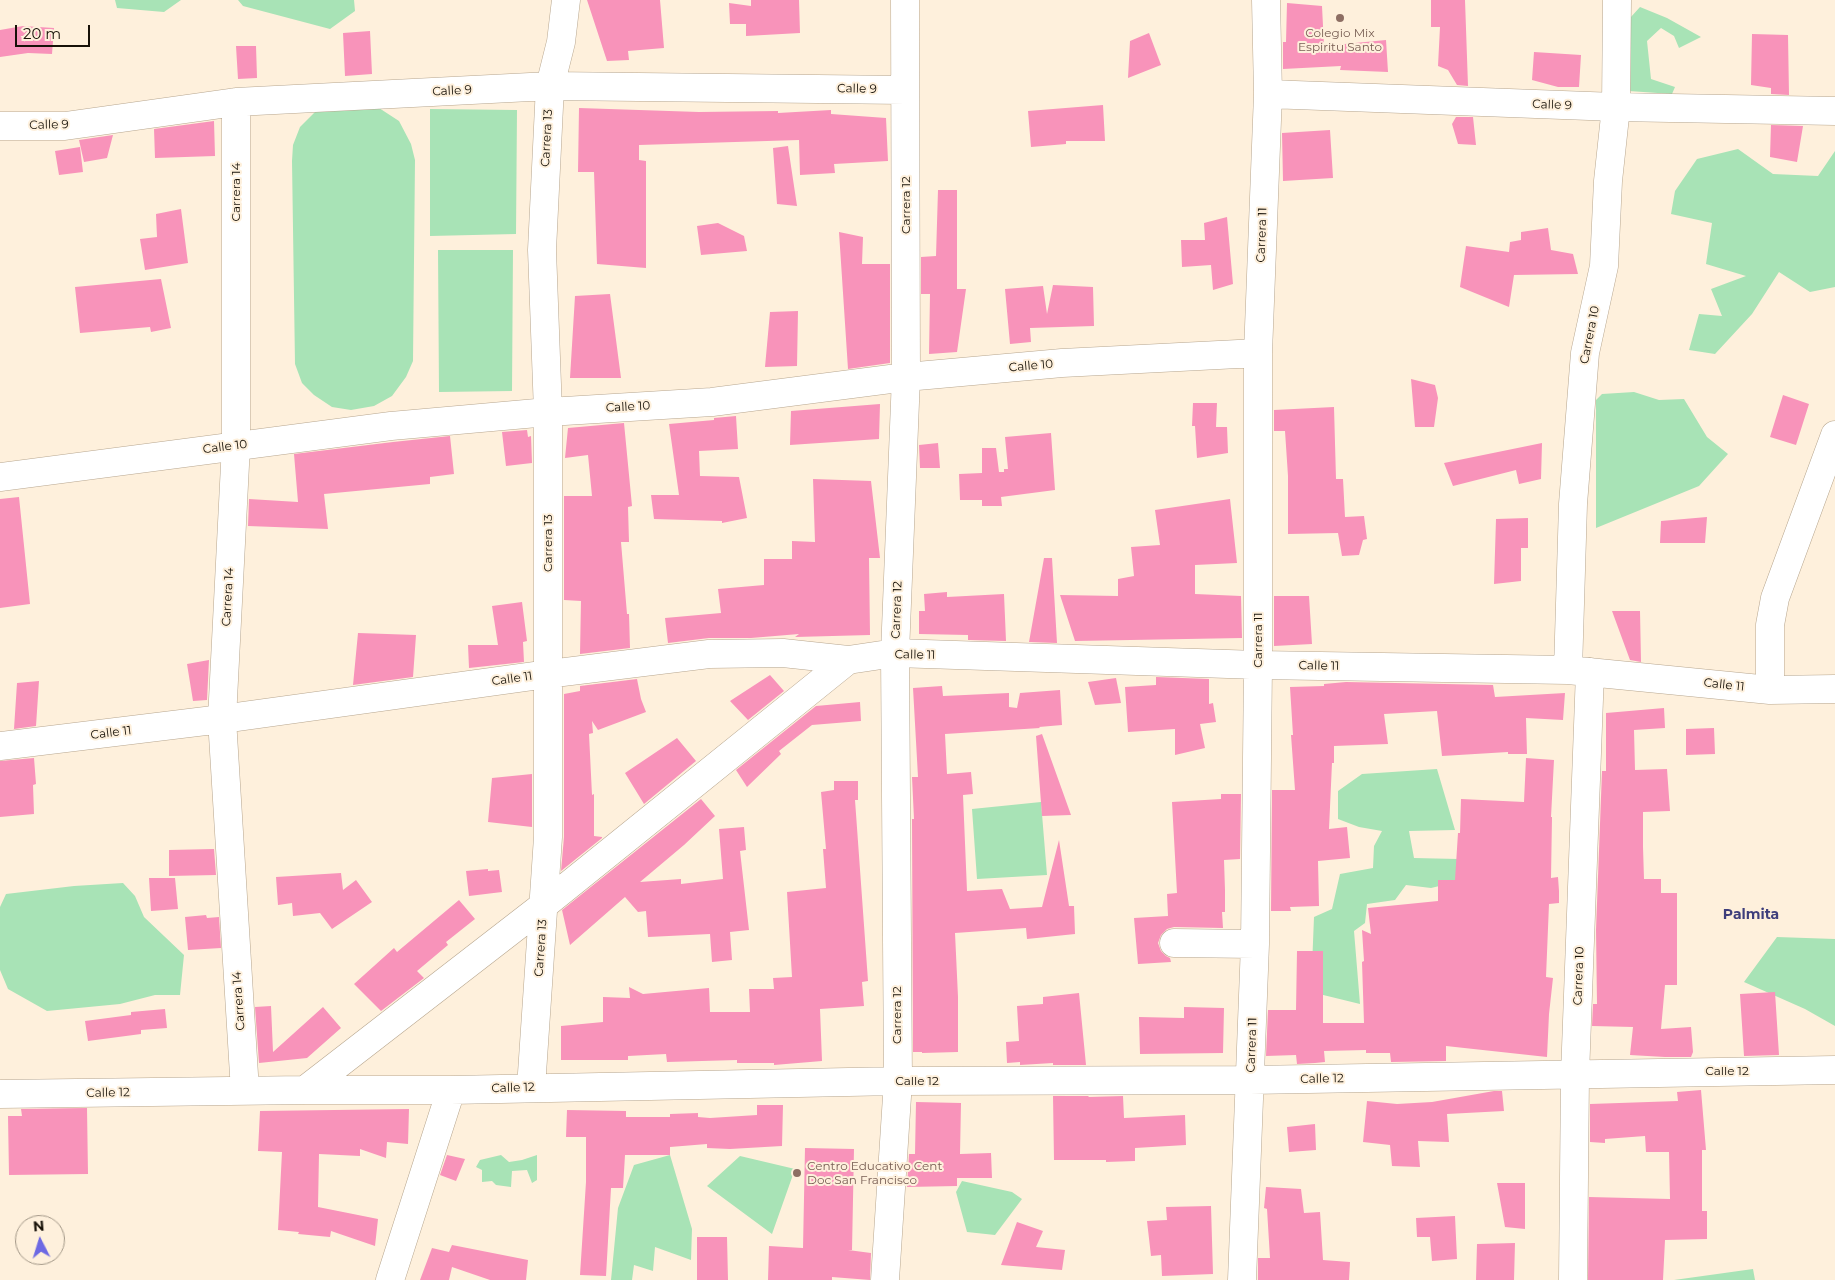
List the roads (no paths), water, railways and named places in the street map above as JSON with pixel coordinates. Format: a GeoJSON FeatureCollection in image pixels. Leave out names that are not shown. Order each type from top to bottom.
{"type":"FeatureCollection","features":[{"type":"Feature","properties":{"kind":"street","name":"Carrera 13"},"geometry":{"type":"LineString","coordinates":[[531,1088],[548,837],[548,412],[542,250],[550,86],[562,42],[566,0]]}},
{"type":"Feature","properties":{"kind":"street","name":"Carrera 12"},"geometry":{"type":"LineString","coordinates":[[885,1280],[898,1081],[895,653],[906,377],[905,0]]}},
{"type":"Feature","properties":{"kind":"street","name":"Carrera 11"},"geometry":{"type":"LineString","coordinates":[[1242,1280],[1256,944],[1258,353],[1268,94],[1266,0]]}},
{"type":"Feature","properties":{"kind":"street","name":"Carrera 10"},"geometry":{"type":"LineString","coordinates":[[1572,1279],[1579,671],[1573,504],[1584,363],[1604,266],[1608,181],[1616,107],[1617,0]]}},
{"type":"Feature","properties":{"kind":"street","name":"Calle 9"},"geometry":{"type":"LineString","coordinates":[[0,126],[65,126],[236,102],[550,86],[905,90]]}},
{"type":"Feature","properties":{"kind":"street","name":"Calle 9"},"geometry":{"type":"LineString","coordinates":[[1268,94],[1616,107],[1835,111]]}},
{"type":"Feature","properties":{"kind":"street","name":"Carrera 14"},"geometry":{"type":"LineString","coordinates":[[236,102],[236,445],[222,719],[245,1091]]}},
{"type":"Feature","properties":{"kind":"street","name":"Calle 10"},"geometry":{"type":"LineString","coordinates":[[0,477],[391,426],[548,412],[712,402],[906,377],[1062,363],[1258,353]]}},
{"type":"Feature","properties":{"kind":"street"},"geometry":{"type":"LineString","coordinates":[[1770,690],[1770,625],[1775,598],[1835,435]]}},
{"type":"Feature","properties":{"kind":"street","name":"Calle 11"},"geometry":{"type":"LineString","coordinates":[[0,746],[222,719],[709,654],[783,653],[848,660],[895,653],[1258,665],[1579,671],[1770,690],[1835,689]]}},
{"type":"Feature","properties":{"kind":"street"},"geometry":{"type":"LineString","coordinates":[[305,1090],[544,905],[848,660]]}},
{"type":"Feature","properties":{"kind":"street"},"geometry":{"type":"LineString","coordinates":[[1174,943],[1256,944]]}},
{"type":"Feature","properties":{"kind":"street","name":"Calle 12"},"geometry":{"type":"LineString","coordinates":[[0,1094],[451,1090],[898,1081],[1250,1080],[1835,1070]]}},
{"type":"Feature","properties":{"kind":"street"},"geometry":{"type":"LineString","coordinates":[[390,1280],[451,1090]]}},
{"type":"Feature","properties":{"kind":"place","name":"Colegio Mix Espiritu Santo"},"geometry":{"type":"Point","coordinates":[1340,18]}},
{"type":"Feature","properties":{"kind":"place","name":"Centro Educativo Cent Doc San Francisco"},"geometry":{"type":"Point","coordinates":[797,1173]}},
{"type":"Feature","properties":{"kind":"district","name":"Palmita"},"geometry":{"type":"Point","coordinates":[1751,915]}}]}
